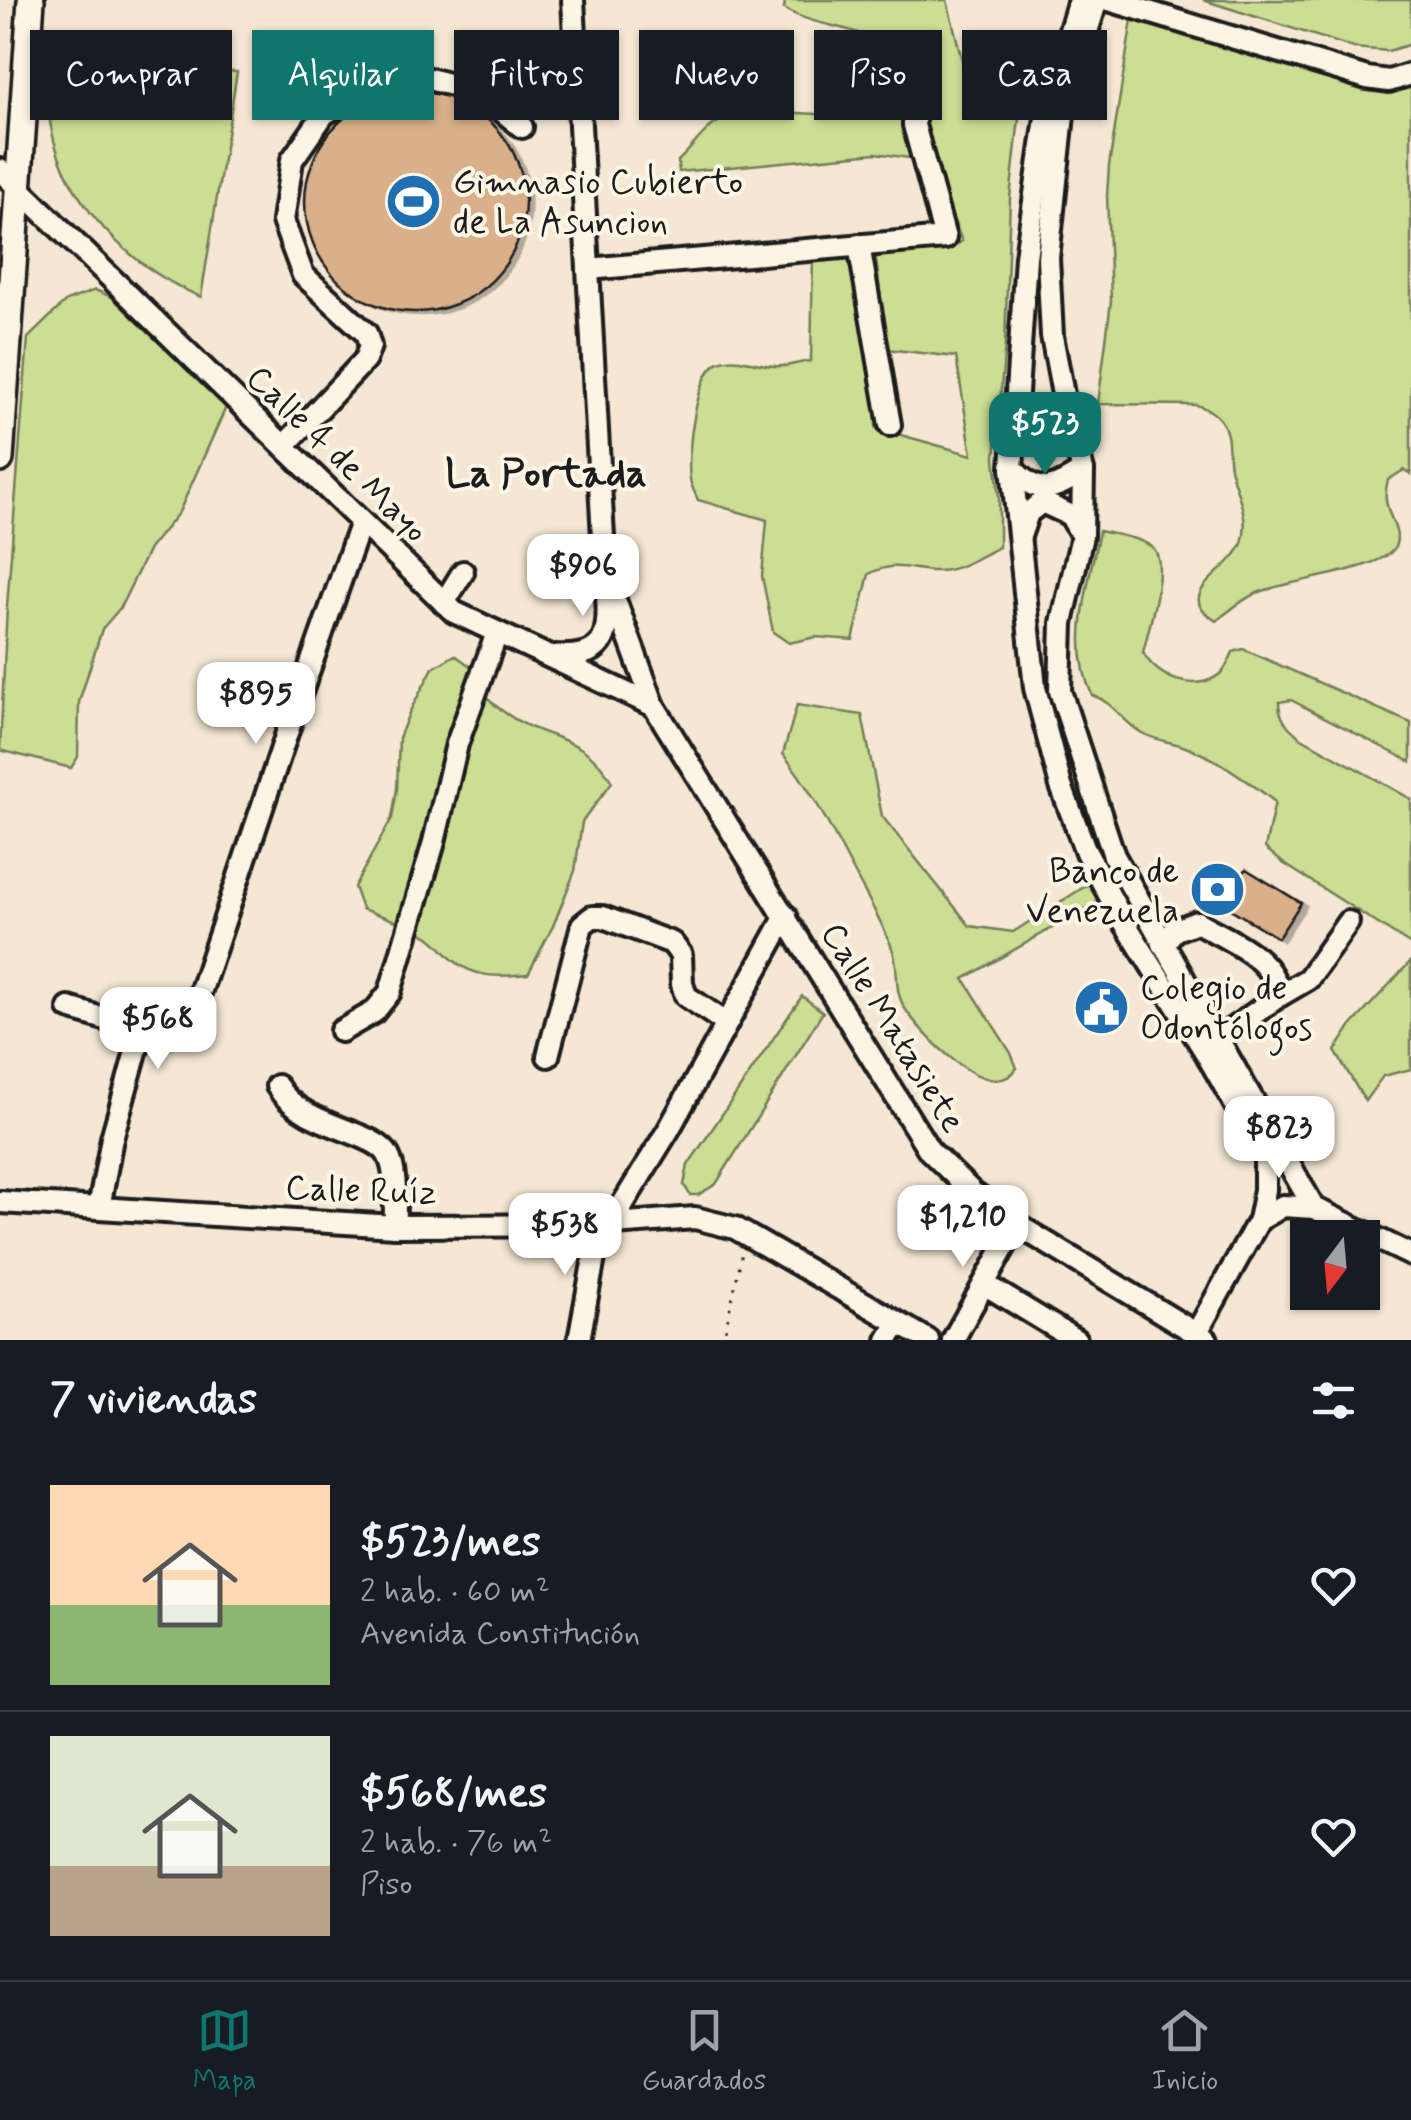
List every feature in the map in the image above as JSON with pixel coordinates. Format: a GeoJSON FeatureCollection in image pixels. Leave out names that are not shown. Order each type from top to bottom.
{"type":"FeatureCollection","features":[{"type":"Feature","properties":{"kind":"main road"},"geometry":{"type":"LineString","coordinates":[[0,459],[9,178],[31,0]]}},
{"type":"Feature","properties":{"kind":"street"},"geometry":{"type":"LineString","coordinates":[[546,655],[588,654],[607,635],[573,0]]}},
{"type":"Feature","properties":{"kind":"street"},"geometry":{"type":"LineString","coordinates":[[1080,0],[1048,104],[1026,257],[1012,468],[1035,688],[1061,786],[1086,852],[1121,918],[1206,1053],[1314,1208]]}},
{"type":"Feature","properties":{"kind":"street"},"geometry":{"type":"LineString","coordinates":[[1097,0],[1064,105],[1048,258],[1052,336],[1083,471],[1082,536],[1062,623],[1060,691],[1114,856],[1217,1040],[1276,1157],[1259,1220],[1201,1337]]}},
{"type":"Feature","properties":{"kind":"street"},"geometry":{"type":"LineString","coordinates":[[1109,0],[1367,78],[1390,80],[1411,74]]}},
{"type":"Feature","properties":{"kind":"street"},"geometry":{"type":"LineString","coordinates":[[284,446],[365,360],[370,346],[366,333],[303,274],[283,221],[292,160],[324,114],[370,86],[426,78],[479,92],[522,127]]}},
{"type":"Feature","properties":{"kind":"street"},"geometry":{"type":"LineString","coordinates":[[588,269],[945,238],[914,120]]}},
{"type":"Feature","properties":{"kind":"street","name":"Calle 4 de Mayo"},"geometry":{"type":"LineString","coordinates":[[9,178],[454,612],[654,706]]}},
{"type":"Feature","properties":{"kind":"street"},"geometry":{"type":"LineString","coordinates":[[859,245],[890,425]]}},
{"type":"Feature","properties":{"kind":"street"},"geometry":{"type":"LineString","coordinates":[[1012,468],[1026,483],[1043,488],[1056,488],[1083,471]]}},
{"type":"Feature","properties":{"kind":"street"},"geometry":{"type":"LineString","coordinates":[[1019,539],[1028,513],[1042,502],[1070,515],[1082,536]]}},
{"type":"Feature","properties":{"kind":"street"},"geometry":{"type":"LineString","coordinates":[[202,990],[292,715],[361,522]]}},
{"type":"Feature","properties":{"kind":"street"},"geometry":{"type":"LineString","coordinates":[[444,603],[463,572]]}},
{"type":"Feature","properties":{"kind":"street","name":"Calle Matasiete"},"geometry":{"type":"LineString","coordinates":[[605,572],[654,706],[929,1150],[972,1193],[1017,1224],[1201,1337]]}},
{"type":"Feature","properties":{"kind":"street"},"geometry":{"type":"LineString","coordinates":[[342,1031],[374,1012],[390,992],[434,842],[457,744],[497,632]]}},
{"type":"Feature","properties":{"kind":"street"},"geometry":{"type":"LineString","coordinates":[[548,1056],[582,925],[592,917],[603,916],[672,942],[681,955],[686,996],[726,1023]]}},
{"type":"Feature","properties":{"kind":"street"},"geometry":{"type":"LineString","coordinates":[[580,1340],[608,1224],[786,916]]}},
{"type":"Feature","properties":{"kind":"street"},"geometry":{"type":"LineString","coordinates":[[1164,944],[1175,930],[1197,922],[1256,956],[1276,976],[1279,996]]}},
{"type":"Feature","properties":{"kind":"street"},"geometry":{"type":"LineString","coordinates":[[1217,1040],[1308,980],[1348,922]]}},
{"type":"Feature","properties":{"kind":"street"},"geometry":{"type":"LineString","coordinates":[[69,1008],[130,1028],[140,1041],[112,1138],[99,1208]]}},
{"type":"Feature","properties":{"kind":"street"},"geometry":{"type":"LineString","coordinates":[[277,1086],[288,1102],[302,1112],[375,1142],[387,1151],[395,1226]]}},
{"type":"Feature","properties":{"kind":"street","name":"Calle Ruíz"},"geometry":{"type":"LineString","coordinates":[[0,1202],[395,1226],[608,1224],[695,1218],[735,1228],[893,1331],[928,1340]]}},
{"type":"Feature","properties":{"kind":"street"},"geometry":{"type":"LineString","coordinates":[[1259,1220],[1283,1206],[1314,1208],[1411,1256]]}},
{"type":"Feature","properties":{"kind":"street"},"geometry":{"type":"LineString","coordinates":[[953,1340],[1017,1224]]}},
{"type":"Feature","properties":{"kind":"street"},"geometry":{"type":"LineString","coordinates":[[984,1284],[1076,1340]]}},
{"type":"Feature","properties":{"kind":"path"},"geometry":{"type":"LineString","coordinates":[[723,1340],[746,1234]]}},
{"type":"Feature","properties":{"kind":"green space"},"geometry":{"type":"Polygon","coordinates":[[[785,0],[947,0],[962,60],[962,120],[1019,120],[1010,198],[1005,344],[995,457],[999,547],[947,570],[888,567],[869,574],[853,640],[816,637],[789,643],[773,632],[762,576],[767,520],[698,500],[689,468],[694,415],[704,381],[719,362],[781,366],[811,361],[813,255],[856,256],[875,361],[876,428],[972,455],[956,357],[887,349],[875,250],[954,247],[962,241],[951,213],[925,198],[916,159],[876,153],[679,172],[678,161],[722,120],[794,120],[794,113],[814,114],[814,120],[942,120],[942,30],[847,30],[784,9],[785,0]]]}},
{"type":"Feature","properties":{"kind":"green space"},"geometry":{"type":"Polygon","coordinates":[[[1203,0],[1411,0],[1411,44],[1388,51],[1354,48],[1203,0]]]}},
{"type":"Feature","properties":{"kind":"green space"},"geometry":{"type":"Polygon","coordinates":[[[1133,13],[1363,88],[1411,82],[1411,474],[1404,470],[1388,480],[1386,501],[1396,532],[1395,547],[1372,563],[1255,594],[1216,621],[1201,608],[1199,597],[1206,584],[1238,551],[1245,523],[1224,426],[1213,413],[1196,405],[1098,404],[1111,301],[1109,166],[1133,13]]]}},
{"type":"Feature","properties":{"kind":"green space"},"geometry":{"type":"Polygon","coordinates":[[[232,71],[237,72],[232,103],[232,71]]]}},
{"type":"Feature","properties":{"kind":"green space"},"geometry":{"type":"Polygon","coordinates":[[[50,120],[229,120],[201,297],[150,269],[105,230],[70,182],[50,120]]]}},
{"type":"Feature","properties":{"kind":"green space"},"geometry":{"type":"Polygon","coordinates":[[[95,290],[132,305],[231,396],[179,512],[149,549],[120,608],[102,629],[79,702],[78,757],[71,768],[0,750],[7,606],[28,338],[66,301],[95,290]]]}},
{"type":"Feature","properties":{"kind":"green space"},"geometry":{"type":"Polygon","coordinates":[[[1099,531],[1140,541],[1157,554],[1156,596],[1143,652],[1166,675],[1200,683],[1223,671],[1233,652],[1243,649],[1411,723],[1411,762],[1291,700],[1279,702],[1285,722],[1300,737],[1411,799],[1411,945],[1265,848],[1275,802],[1206,756],[1142,733],[1092,695],[1085,675],[1081,634],[1099,531]]]}},
{"type":"Feature","properties":{"kind":"green space"},"geometry":{"type":"Polygon","coordinates":[[[455,655],[476,672],[497,707],[589,754],[612,782],[582,822],[575,871],[528,974],[498,976],[461,966],[421,932],[362,909],[354,887],[392,818],[399,738],[409,713],[433,668],[455,655]]]}},
{"type":"Feature","properties":{"kind":"green space"},"geometry":{"type":"Polygon","coordinates":[[[797,705],[862,715],[882,816],[970,926],[1013,932],[1092,882],[1102,899],[964,979],[1011,1053],[1017,1068],[1005,1078],[990,1079],[956,1062],[904,1007],[894,955],[884,929],[821,811],[783,754],[797,705]]]}},
{"type":"Feature","properties":{"kind":"green space"},"geometry":{"type":"Polygon","coordinates":[[[1411,961],[1411,1069],[1383,1076],[1365,1101],[1335,1051],[1352,1025],[1411,961]]]}},
{"type":"Feature","properties":{"kind":"green space"},"geometry":{"type":"Polygon","coordinates":[[[802,996],[823,1012],[716,1184],[698,1195],[690,1195],[684,1185],[688,1165],[802,996]]]}},
{"type":"Feature","properties":{"kind":"building","name":"Gimnasio Cubierto de La Asuncion"},"geometry":{"type":"Polygon","coordinates":[[[434,94],[454,99],[454,120],[488,120],[493,124],[507,141],[523,180],[523,224],[507,263],[476,294],[437,310],[393,310],[354,294],[323,263],[307,224],[307,180],[313,160],[337,124],[342,120],[434,120],[434,94]]]}},
{"type":"Feature","properties":{"kind":"building"},"geometry":{"type":"Polygon","coordinates":[[[1246,869],[1301,903],[1278,938],[1224,905],[1246,869]]]}},
{"type":"Feature","properties":{"kind":"place","name":"Gimnasio Cubierto de La Asuncion"},"geometry":{"type":"Point","coordinates":[414,201]}},
{"type":"Feature","properties":{"kind":"place","name":"Banco de Venezuela"},"geometry":{"type":"Point","coordinates":[1218,890]}},
{"type":"Feature","properties":{"kind":"place","name":"Colegio de Odontólogos"},"geometry":{"type":"Point","coordinates":[1101,1007]}},
{"type":"Feature","properties":{"kind":"district","name":"La Portada"},"geometry":{"type":"Point","coordinates":[546,472]}}]}
